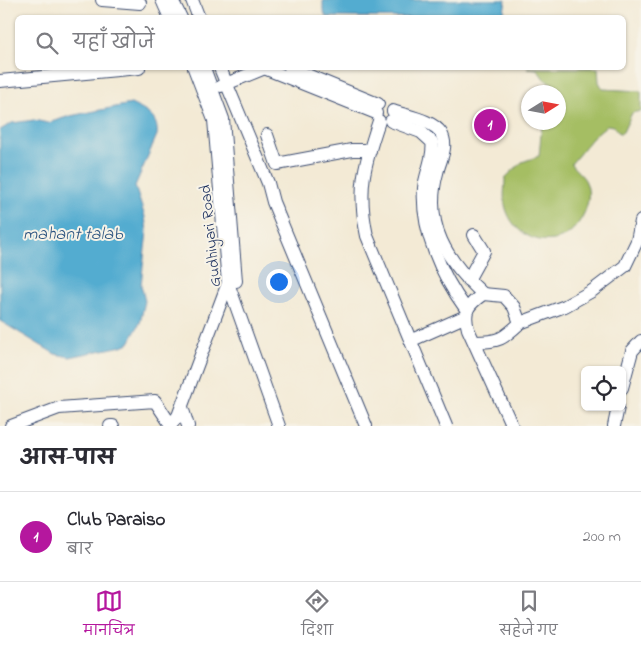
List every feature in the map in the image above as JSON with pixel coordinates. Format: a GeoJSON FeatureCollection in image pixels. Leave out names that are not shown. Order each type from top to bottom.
{"type":"FeatureCollection","features":[{"type":"Feature","properties":{"kind":"street"},"geometry":{"type":"LineString","coordinates":[[102,0],[140,4]]}},
{"type":"Feature","properties":{"kind":"street"},"geometry":{"type":"LineString","coordinates":[[162,0],[169,15]]}},
{"type":"Feature","properties":{"kind":"street"},"geometry":{"type":"LineString","coordinates":[[172,0],[179,15]]}},
{"type":"Feature","properties":{"kind":"street"},"geometry":{"type":"LineString","coordinates":[[192,0],[198,15]]}},
{"type":"Feature","properties":{"kind":"street"},"geometry":{"type":"LineString","coordinates":[[0,80],[116,70]]}},
{"type":"Feature","properties":{"kind":"street","name":"Gudhiyari Road"},"geometry":{"type":"LineString","coordinates":[[195,70],[214,120],[232,281],[279,426]]}},
{"type":"Feature","properties":{"kind":"street","name":"Gudhiyari Road"},"geometry":{"type":"LineString","coordinates":[[205,70],[214,89],[223,120],[232,281],[288,426]]}},
{"type":"Feature","properties":{"kind":"street"},"geometry":{"type":"LineString","coordinates":[[221,70],[268,183],[273,202],[366,426]]}},
{"type":"Feature","properties":{"kind":"street"},"geometry":{"type":"LineString","coordinates":[[270,70],[384,114],[430,124],[440,132],[444,143],[444,153],[437,172],[432,205],[433,233],[437,256],[465,313],[468,330],[512,426]]}},
{"type":"Feature","properties":{"kind":"street"},"geometry":{"type":"LineString","coordinates":[[294,70],[384,114]]}},
{"type":"Feature","properties":{"kind":"street"},"geometry":{"type":"LineString","coordinates":[[214,89],[227,83],[242,71]]}},
{"type":"Feature","properties":{"kind":"street"},"geometry":{"type":"LineString","coordinates":[[384,114],[370,150],[361,186],[363,217],[367,236],[412,340],[446,426]]}},
{"type":"Feature","properties":{"kind":"street"},"geometry":{"type":"LineString","coordinates":[[267,135],[277,164],[352,150],[370,150]]}},
{"type":"Feature","properties":{"kind":"street"},"geometry":{"type":"LineString","coordinates":[[268,183],[278,197],[374,426]]}},
{"type":"Feature","properties":{"kind":"street"},"geometry":{"type":"LineString","coordinates":[[475,342],[498,341],[520,323],[565,306],[592,291],[625,266],[637,241],[641,221]]}},
{"type":"Feature","properties":{"kind":"street"},"geometry":{"type":"LineString","coordinates":[[433,233],[446,253],[468,280],[483,294],[504,296],[514,307],[520,323]]}},
{"type":"Feature","properties":{"kind":"street"},"geometry":{"type":"LineString","coordinates":[[468,280],[484,251],[474,235]]}},
{"type":"Feature","properties":{"kind":"street"},"geometry":{"type":"LineString","coordinates":[[11,426],[59,408],[155,402],[170,425],[182,407],[232,281]]}},
{"type":"Feature","properties":{"kind":"street"},"geometry":{"type":"LineString","coordinates":[[412,340],[465,313],[469,304],[483,294]]}},
{"type":"Feature","properties":{"kind":"street"},"geometry":{"type":"LineString","coordinates":[[626,373],[632,351],[641,341]]}},
{"type":"Feature","properties":{"kind":"street"},"geometry":{"type":"LineString","coordinates":[[182,407],[188,426]]}},
{"type":"Feature","properties":{"kind":"street"},"geometry":{"type":"LineString","coordinates":[[614,426],[617,411]]}},
{"type":"Feature","properties":{"kind":"green space"},"geometry":{"type":"Polygon","coordinates":[[[538,70],[598,70],[599,82],[603,89],[641,91],[641,111],[632,113],[623,132],[620,134],[613,126],[607,125],[595,135],[571,164],[586,182],[588,198],[586,207],[583,216],[572,230],[565,236],[549,241],[532,238],[517,228],[508,214],[504,195],[505,178],[522,162],[539,156],[541,130],[566,130],[566,85],[554,85],[544,79],[538,70]]]}},
{"type":"Feature","properties":{"kind":"water"},"geometry":{"type":"Polygon","coordinates":[[[323,0],[506,0],[504,15],[325,15],[323,0]]]}},
{"type":"Feature","properties":{"kind":"water","name":"mahant talab"},"geometry":{"type":"Polygon","coordinates":[[[131,104],[150,115],[157,128],[157,135],[135,186],[145,217],[147,231],[141,285],[145,301],[140,323],[129,343],[122,346],[70,357],[55,354],[0,321],[0,130],[12,123],[34,120],[48,123],[70,116],[131,104]]]}},
{"type":"Feature","properties":{"kind":"place","name":"Club Paraiso"},"geometry":{"type":"Point","coordinates":[490,125]}}]}
